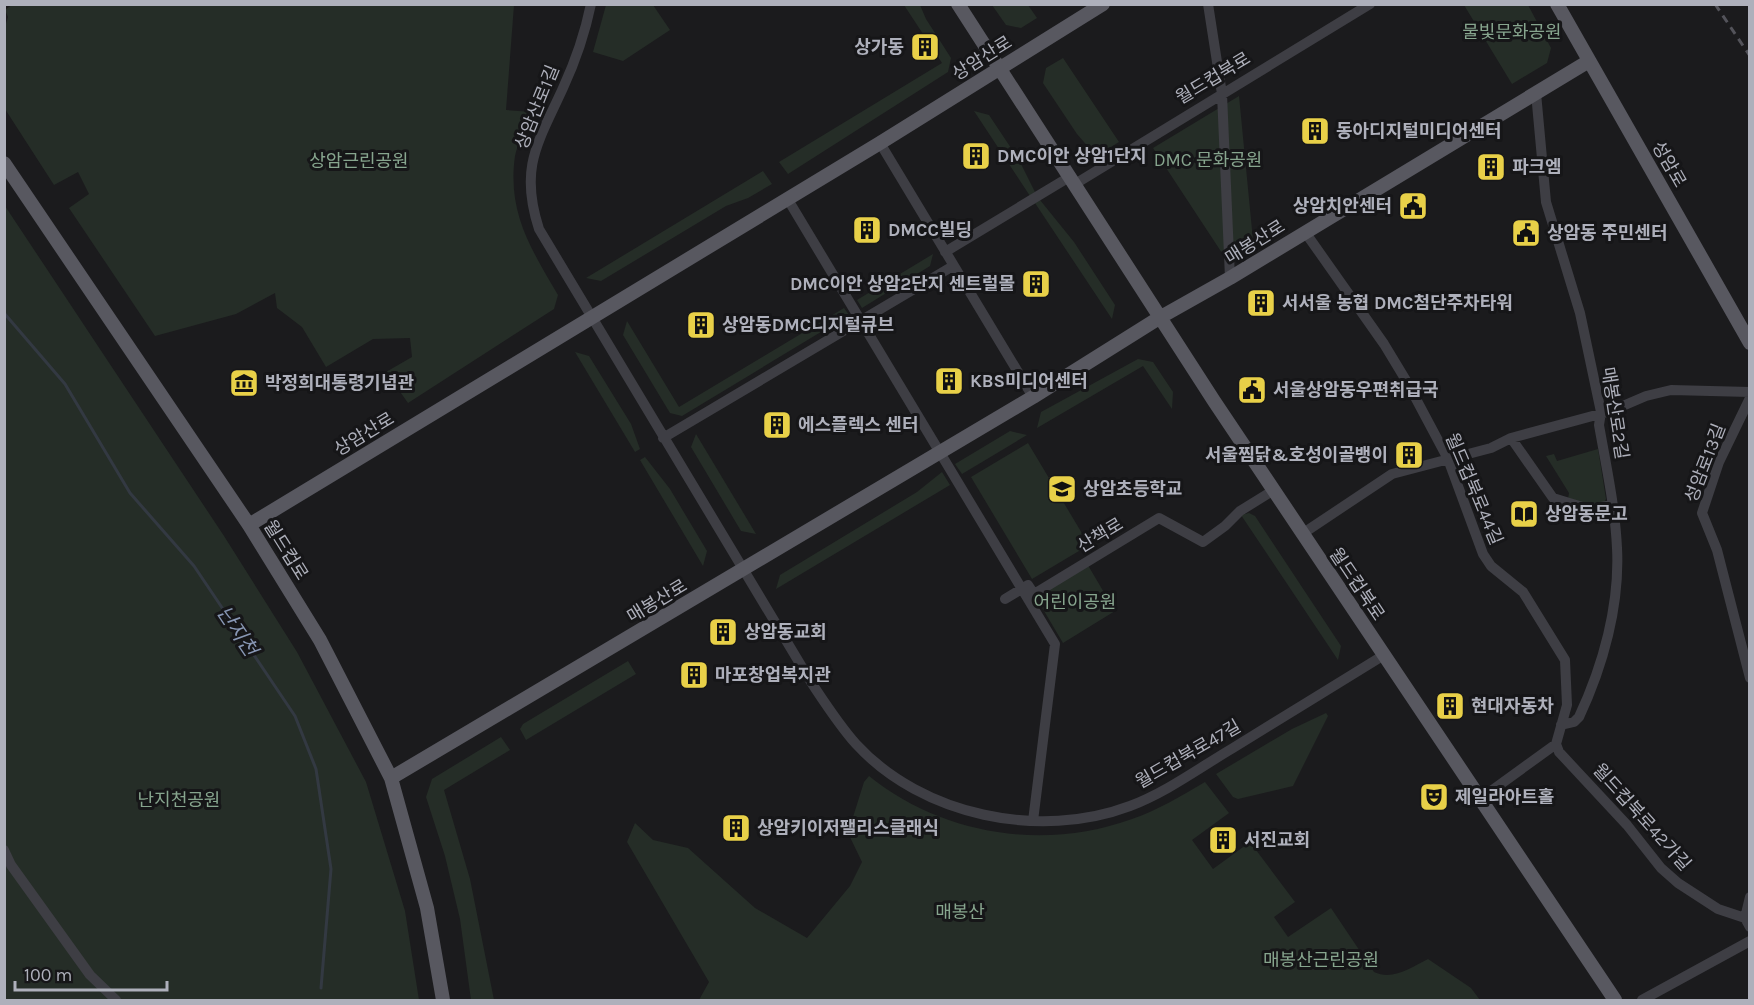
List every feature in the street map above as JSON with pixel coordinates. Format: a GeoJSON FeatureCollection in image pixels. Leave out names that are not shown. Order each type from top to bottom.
{"type":"FeatureCollection","features":[{"type":"Feature","properties":{"kind":"main road","name":"월드컵북로"},"geometry":{"type":"LineString","coordinates":[[958,4],[1073,180],[1159,318],[1615,1000]]}},
{"type":"Feature","properties":{"kind":"main road","name":"상암산로"},"geometry":{"type":"LineString","coordinates":[[249,525],[880,143],[1103,4]]}},
{"type":"Feature","properties":{"kind":"main road","name":"성암로"},"geometry":{"type":"LineString","coordinates":[[1557,4],[1703,257],[1749,343]]}},
{"type":"Feature","properties":{"kind":"main road","name":"매봉산로"},"geometry":{"type":"LineString","coordinates":[[391,778],[1033,397],[1159,318],[1230,278],[1589,61]]}},
{"type":"Feature","properties":{"kind":"main road","name":"월드컵로"},"geometry":{"type":"LineString","coordinates":[[4,163],[249,525],[320,640],[391,778],[427,908],[443,1000]]}},
{"type":"Feature","properties":{"kind":"street","name":"상암산로1길"},"geometry":{"type":"LineString","coordinates":[[591,4],[564,87],[535,151],[529,191],[539,229],[591,317]]}},
{"type":"Feature","properties":{"kind":"street"},"geometry":{"type":"LineString","coordinates":[[1208,4],[1222,94],[1230,278]]}},
{"type":"Feature","properties":{"kind":"street","name":"월드컵북로"},"geometry":{"type":"LineString","coordinates":[[945,252],[1222,94],[1370,4]]}},
{"type":"Feature","properties":{"kind":"street","name":"매봉산로2길"},"geometry":{"type":"LineString","coordinates":[[1536,93],[1546,202],[1580,313],[1601,412],[1599,425],[1613,505],[1617,549],[1616,579],[1597,678],[1579,717],[1574,722],[1561,725]]}},
{"type":"Feature","properties":{"kind":"street"},"geometry":{"type":"LineString","coordinates":[[880,143],[1033,397]]}},
{"type":"Feature","properties":{"kind":"street"},"geometry":{"type":"LineString","coordinates":[[787,198],[1055,645],[1033,821]]}},
{"type":"Feature","properties":{"kind":"street","name":"월드컵북로44길"},"geometry":{"type":"LineString","coordinates":[[1305,232],[1384,344],[1448,459],[1483,554],[1491,566],[1523,592],[1565,660],[1568,705],[1556,744]]}},
{"type":"Feature","properties":{"kind":"street"},"geometry":{"type":"LineString","coordinates":[[663,438],[953,266]]}},
{"type":"Feature","properties":{"kind":"street"},"geometry":{"type":"LineString","coordinates":[[591,317],[742,571]]}},
{"type":"Feature","properties":{"kind":"street"},"geometry":{"type":"LineString","coordinates":[[1302,534],[1392,474],[1491,448],[1511,438],[1671,390],[1749,392]]}},
{"type":"Feature","properties":{"kind":"street","name":"성암로13길"},"geometry":{"type":"LineString","coordinates":[[1749,398],[1719,462],[1702,513],[1717,550],[1749,678]]}},
{"type":"Feature","properties":{"kind":"street"},"geometry":{"type":"LineString","coordinates":[[1511,438],[1553,498],[1589,509],[1613,505]]}},
{"type":"Feature","properties":{"kind":"street","name":"산책로"},"geometry":{"type":"LineString","coordinates":[[1005,598],[1028,585],[1034,594],[1159,518],[1203,542],[1225,526],[1240,511],[1274,490]]}},
{"type":"Feature","properties":{"kind":"street","name":"월드컵북로47길"},"geometry":{"type":"LineString","coordinates":[[742,571],[837,720],[856,745],[879,765],[931,797],[959,808],[1011,819],[1033,821],[1098,814],[1128,806],[1158,794],[1384,655]]}},
{"type":"Feature","properties":{"kind":"street"},"geometry":{"type":"LineString","coordinates":[[1480,799],[1556,744]]}},
{"type":"Feature","properties":{"kind":"street","name":"월드컵북로42가길"},"geometry":{"type":"LineString","coordinates":[[1556,744],[1559,752],[1627,825],[1661,868],[1695,896],[1747,922]]}},
{"type":"Feature","properties":{"kind":"street"},"geometry":{"type":"LineString","coordinates":[[4,850],[11,865],[90,975],[116,1000]]}},
{"type":"Feature","properties":{"kind":"street"},"geometry":{"type":"LineString","coordinates":[[1747,922],[1749,897]]}},
{"type":"Feature","properties":{"kind":"street"},"geometry":{"type":"LineString","coordinates":[[1642,1000],[1749,940]]}},
{"type":"Feature","properties":{"kind":"green space","name":"상암근린공원"},"geometry":{"type":"Polygon","coordinates":[[[13,4],[514,5],[506,110],[532,112],[515,156],[513,176],[515,195],[523,229],[530,246],[558,295],[554,309],[408,403],[386,372],[412,357],[410,338],[373,339],[326,367],[302,327],[277,308],[275,293],[236,314],[155,336],[69,208],[89,194],[78,172],[54,185],[5,109],[4,30],[8,17],[5,10],[13,4]]]}},
{"type":"Feature","properties":{"kind":"green space"},"geometry":{"type":"Polygon","coordinates":[[[606,5],[653,5],[670,30],[623,61],[593,52],[606,5]]]}},
{"type":"Feature","properties":{"kind":"green space"},"geometry":{"type":"Polygon","coordinates":[[[904,5],[920,5],[926,19],[951,58],[948,72],[788,174],[779,162],[942,63],[904,5]]]}},
{"type":"Feature","properties":{"kind":"green space"},"geometry":{"type":"Polygon","coordinates":[[[992,5],[1028,5],[1037,18],[1021,28],[1006,25],[992,5]]]}},
{"type":"Feature","properties":{"kind":"green space","name":"물빛문화공원"},"geometry":{"type":"Polygon","coordinates":[[[1464,5],[1528,5],[1551,48],[1547,63],[1512,84],[1464,5]]]}},
{"type":"Feature","properties":{"kind":"green space"},"geometry":{"type":"Polygon","coordinates":[[[1063,58],[1119,142],[1096,156],[1077,134],[1043,83],[1046,68],[1063,58]]]}},
{"type":"Feature","properties":{"kind":"green space","name":"DMC 문화공원"},"geometry":{"type":"Polygon","coordinates":[[[1239,96],[1253,240],[1222,253],[1153,148],[1239,96]]]}},
{"type":"Feature","properties":{"kind":"green space"},"geometry":{"type":"Polygon","coordinates":[[[974,111],[989,115],[1019,160],[1035,192],[1030,196],[974,111]]]}},
{"type":"Feature","properties":{"kind":"green space"},"geometry":{"type":"Polygon","coordinates":[[[763,171],[772,184],[748,198],[726,206],[601,281],[586,278],[763,171]]]}},
{"type":"Feature","properties":{"kind":"green space"},"geometry":{"type":"Polygon","coordinates":[[[1040,200],[1074,242],[1115,305],[1112,319],[1035,203],[1040,200]]]}},
{"type":"Feature","properties":{"kind":"green space","name":"난지천공원"},"geometry":{"type":"Polygon","coordinates":[[[5,206],[224,536],[297,652],[366,782],[405,911],[419,1000],[5,1000],[5,206]]]}},
{"type":"Feature","properties":{"kind":"green space"},"geometry":{"type":"Polygon","coordinates":[[[933,254],[930,266],[862,308],[857,300],[933,254]]]}},
{"type":"Feature","properties":{"kind":"green space"},"geometry":{"type":"Polygon","coordinates":[[[844,308],[849,315],[682,416],[670,413],[623,335],[627,321],[679,407],[844,308]]]}},
{"type":"Feature","properties":{"kind":"green space"},"geometry":{"type":"Polygon","coordinates":[[[575,352],[589,356],[631,424],[640,449],[635,452],[575,352]]]}},
{"type":"Feature","properties":{"kind":"green space"},"geometry":{"type":"Polygon","coordinates":[[[1138,359],[1153,362],[1173,392],[1172,409],[1143,366],[1037,428],[1041,412],[1138,359]]]}},
{"type":"Feature","properties":{"kind":"green space"},"geometry":{"type":"Polygon","coordinates":[[[1010,431],[1027,435],[962,474],[955,464],[1010,431]]]}},
{"type":"Feature","properties":{"kind":"green space"},"geometry":{"type":"Polygon","coordinates":[[[696,434],[756,534],[741,531],[691,447],[696,434]]]}},
{"type":"Feature","properties":{"kind":"green space"},"geometry":{"type":"Polygon","coordinates":[[[1028,443],[1089,545],[1032,579],[971,477],[1028,443]]]}},
{"type":"Feature","properties":{"kind":"green space"},"geometry":{"type":"Polygon","coordinates":[[[1598,449],[1606,499],[1604,503],[1589,506],[1568,499],[1569,493],[1546,456],[1554,454],[1557,461],[1598,449]]]}},
{"type":"Feature","properties":{"kind":"green space"},"geometry":{"type":"Polygon","coordinates":[[[645,457],[670,489],[707,551],[703,566],[640,460],[645,457]]]}},
{"type":"Feature","properties":{"kind":"green space"},"geometry":{"type":"Polygon","coordinates":[[[942,472],[950,485],[776,589],[780,575],[917,492],[942,472]]]}},
{"type":"Feature","properties":{"kind":"green space"},"geometry":{"type":"Polygon","coordinates":[[[1249,513],[1255,516],[1341,646],[1338,660],[1241,515],[1249,513]]]}},
{"type":"Feature","properties":{"kind":"green space","name":"어린이공원"},"geometry":{"type":"Polygon","coordinates":[[[1086,562],[1115,611],[1063,643],[1034,594],[1086,562]]]}},
{"type":"Feature","properties":{"kind":"green space"},"geometry":{"type":"Polygon","coordinates":[[[628,661],[636,674],[526,740],[520,729],[523,724],[628,661]]]}},
{"type":"Feature","properties":{"kind":"green space"},"geometry":{"type":"Polygon","coordinates":[[[1326,713],[1328,716],[1293,786],[1238,799],[1233,797],[1216,774],[1292,729],[1326,713]]]}},
{"type":"Feature","properties":{"kind":"green space"},"geometry":{"type":"Polygon","coordinates":[[[501,737],[510,750],[444,790],[470,879],[494,1000],[471,1000],[460,919],[445,856],[426,797],[432,779],[501,737]]]}},
{"type":"Feature","properties":{"kind":"green space","name":"매봉산"},"geometry":{"type":"Polygon","coordinates":[[[869,776],[898,796],[929,812],[961,824],[995,832],[1029,835],[1064,834],[1098,829],[1132,819],[1160,807],[1205,782],[1229,813],[1192,840],[1213,869],[1250,842],[1295,902],[1274,917],[1288,937],[1331,908],[1374,972],[1395,974],[1428,959],[1471,988],[1480,1000],[699,1000],[709,982],[627,842],[635,823],[653,840],[688,848],[755,908],[807,938],[850,886],[862,862],[848,833],[864,782],[869,776]]]}},
{"type":"Feature","properties":{"kind":"waterway","name":"난지천"},"geometry":{"type":"LineString","coordinates":[[4,313],[65,384],[130,493],[194,566],[295,716],[316,769],[331,869],[321,988]]}},
{"type":"Feature","properties":{"kind":"railway"},"geometry":{"type":"LineString","coordinates":[[1715,4],[1750,56]]}},
{"type":"Feature","properties":{"kind":"place","name":"상가동"},"geometry":{"type":"Point","coordinates":[925,47]}},
{"type":"Feature","properties":{"kind":"place","name":"동아디지털미디어센터"},"geometry":{"type":"Point","coordinates":[1315,131]}},
{"type":"Feature","properties":{"kind":"place","name":"DMC이안 상암1단지"},"geometry":{"type":"Point","coordinates":[976,156]}},
{"type":"Feature","properties":{"kind":"place","name":"파크엠"},"geometry":{"type":"Point","coordinates":[1491,167]}},
{"type":"Feature","properties":{"kind":"place","name":"상암치안센터"},"geometry":{"type":"Point","coordinates":[1413,206]}},
{"type":"Feature","properties":{"kind":"place","name":"DMCC빌딩"},"geometry":{"type":"Point","coordinates":[867,230]}},
{"type":"Feature","properties":{"kind":"place","name":"상암동 주민센터"},"geometry":{"type":"Point","coordinates":[1526,233]}},
{"type":"Feature","properties":{"kind":"place","name":"DMC이안 상암2단지 센트럴몰"},"geometry":{"type":"Point","coordinates":[1036,284]}},
{"type":"Feature","properties":{"kind":"place","name":"서서울 농협 DMC첨단주차타워"},"geometry":{"type":"Point","coordinates":[1261,303]}},
{"type":"Feature","properties":{"kind":"place","name":"상암동DMC디지털큐브"},"geometry":{"type":"Point","coordinates":[701,325]}},
{"type":"Feature","properties":{"kind":"place","name":"KBS미디어센터"},"geometry":{"type":"Point","coordinates":[949,381]}},
{"type":"Feature","properties":{"kind":"place","name":"박정희대통령기념관"},"geometry":{"type":"Point","coordinates":[244,383]}},
{"type":"Feature","properties":{"kind":"place","name":"서울상암동우편취급국"},"geometry":{"type":"Point","coordinates":[1252,390]}},
{"type":"Feature","properties":{"kind":"place","name":"에스플렉스 센터"},"geometry":{"type":"Point","coordinates":[777,425]}},
{"type":"Feature","properties":{"kind":"place","name":"서울찜닭&호성이골뱅이"},"geometry":{"type":"Point","coordinates":[1409,455]}},
{"type":"Feature","properties":{"kind":"place","name":"상암초등학교"},"geometry":{"type":"Point","coordinates":[1062,489]}},
{"type":"Feature","properties":{"kind":"place","name":"상암동문고"},"geometry":{"type":"Point","coordinates":[1524,514]}},
{"type":"Feature","properties":{"kind":"place","name":"상암동교회"},"geometry":{"type":"Point","coordinates":[723,632]}},
{"type":"Feature","properties":{"kind":"place","name":"마포창업복지관"},"geometry":{"type":"Point","coordinates":[694,675]}},
{"type":"Feature","properties":{"kind":"place","name":"현대자동차"},"geometry":{"type":"Point","coordinates":[1450,706]}},
{"type":"Feature","properties":{"kind":"place","name":"제일라아트홀"},"geometry":{"type":"Point","coordinates":[1434,797]}},
{"type":"Feature","properties":{"kind":"place","name":"상암키이저팰리스클래식"},"geometry":{"type":"Point","coordinates":[736,828]}},
{"type":"Feature","properties":{"kind":"place","name":"서진교회"},"geometry":{"type":"Point","coordinates":[1223,840]}},
{"type":"Feature","properties":{"kind":"park label","name":"매봉산근린공원"},"geometry":{"type":"Point","coordinates":[1321,960]}}]}
